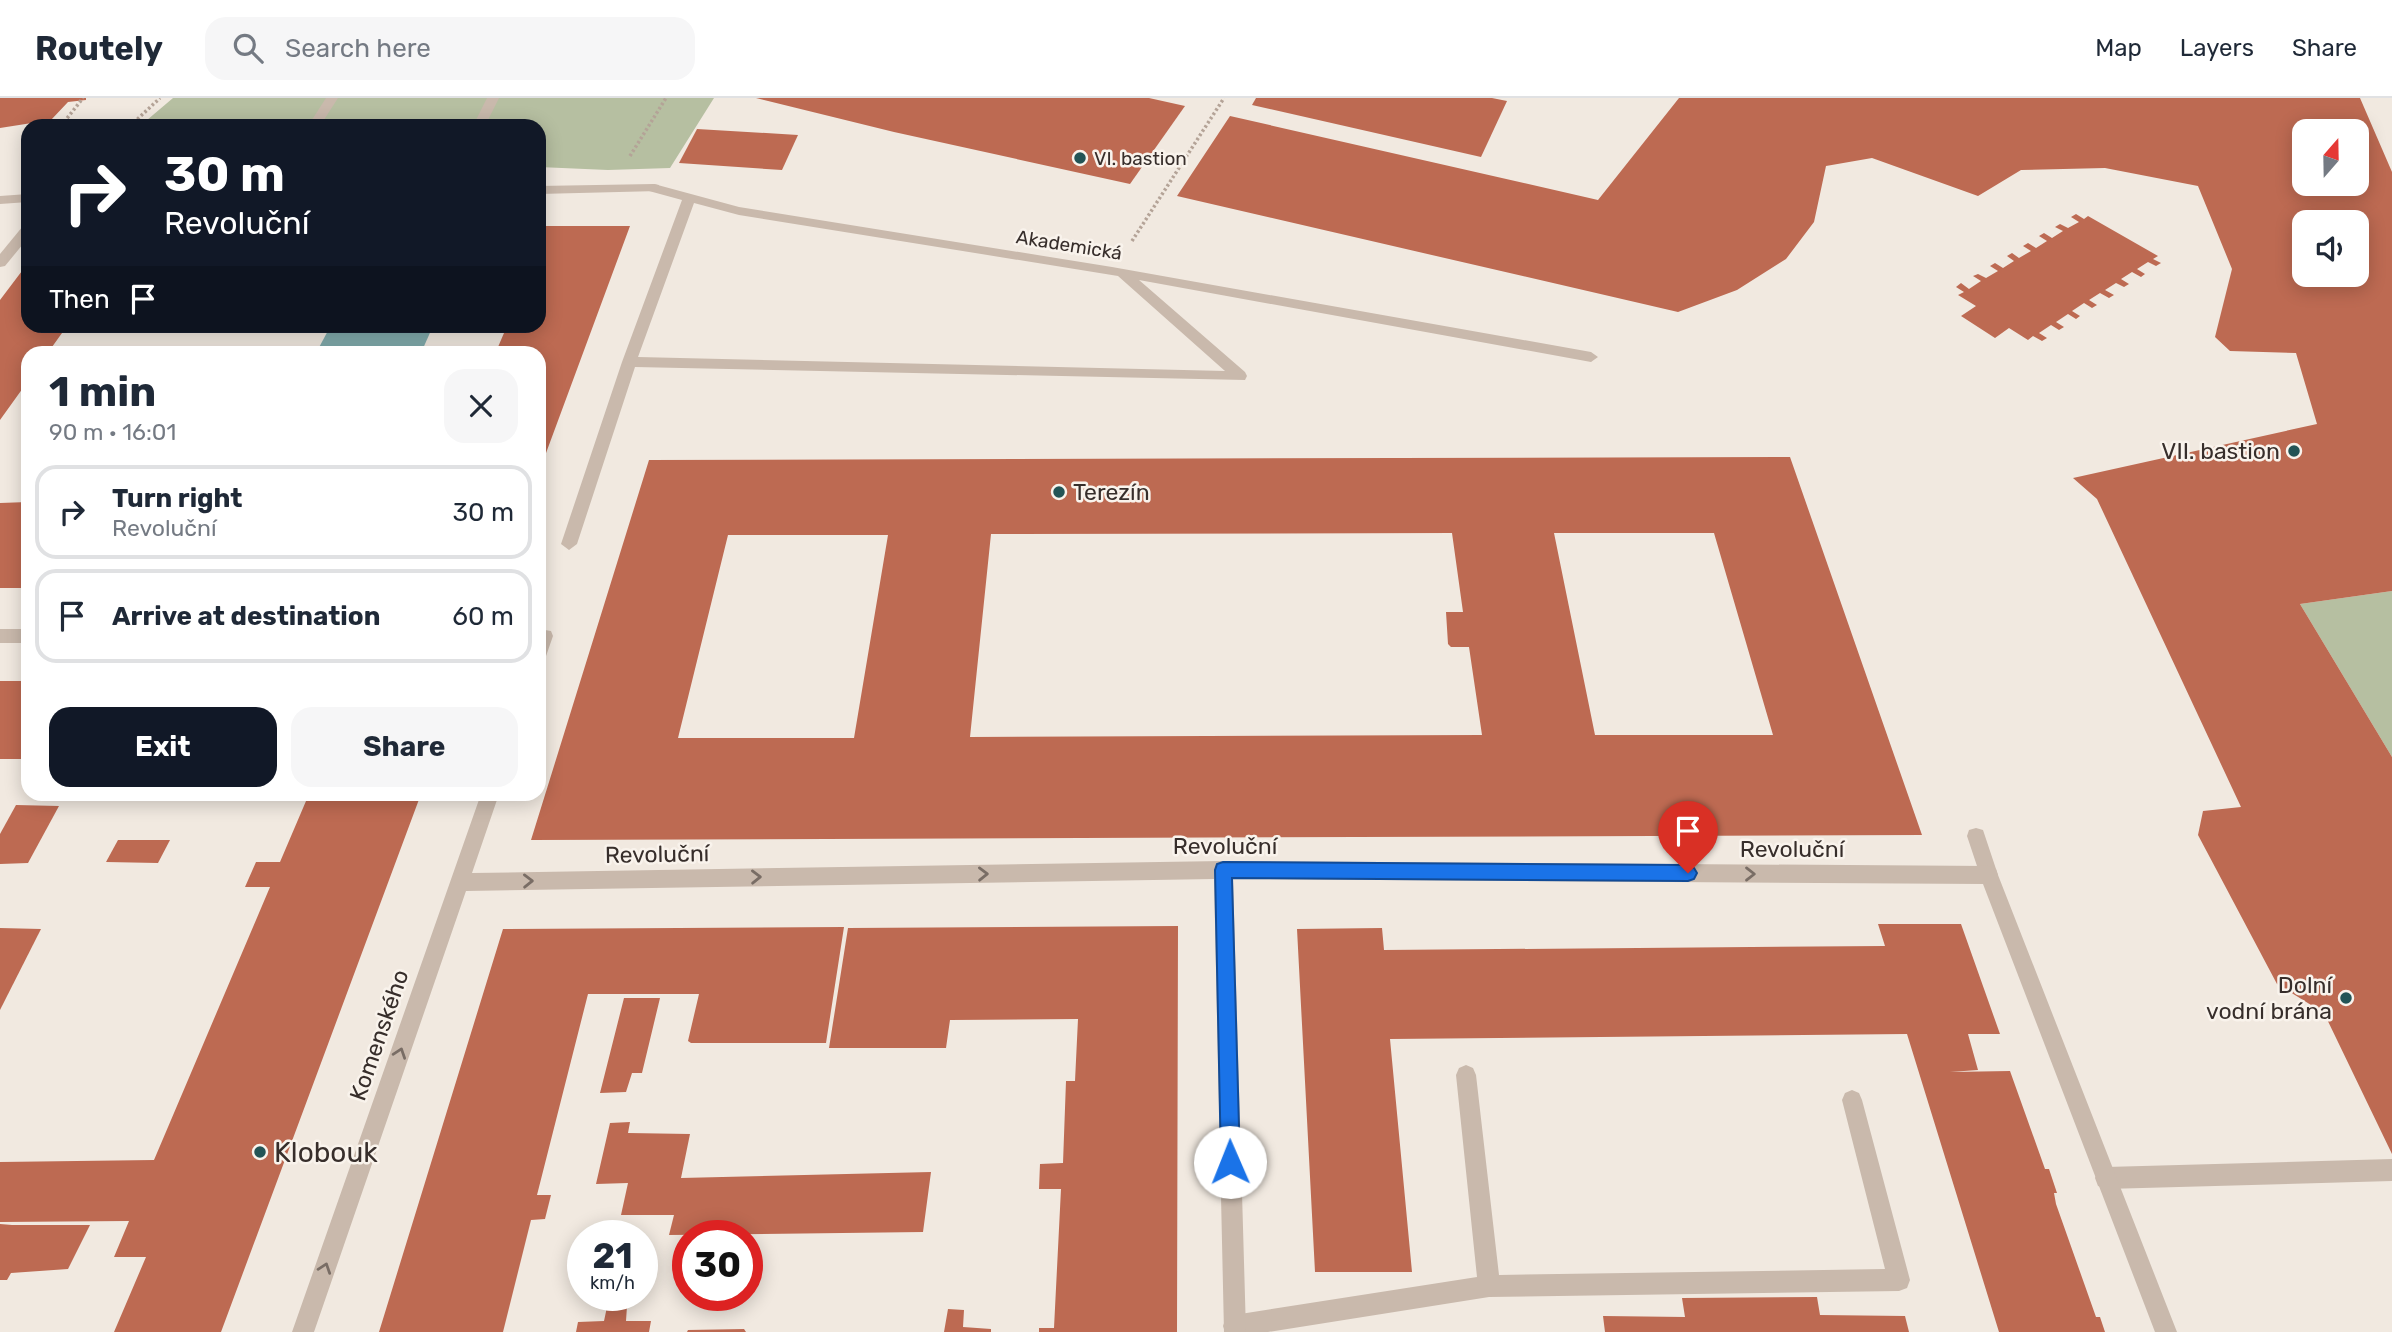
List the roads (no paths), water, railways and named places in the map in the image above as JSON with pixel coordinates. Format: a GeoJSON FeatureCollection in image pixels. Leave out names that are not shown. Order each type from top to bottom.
{"type":"FeatureCollection","features":[{"type":"Feature","properties":{"kind":"street"},"geometry":{"type":"LineString","coordinates":[[318,119],[331,98]]}},
{"type":"Feature","properties":{"kind":"street"},"geometry":{"type":"LineString","coordinates":[[482,119],[493,98]]}},
{"type":"Feature","properties":{"kind":"street","name":"Akademická"},"geometry":{"type":"LineString","coordinates":[[546,190],[654,188],[739,211],[1117,272],[1591,357]]}},
{"type":"Feature","properties":{"kind":"street"},"geometry":{"type":"LineString","coordinates":[[569,544],[629,362],[690,197]]}},
{"type":"Feature","properties":{"kind":"street"},"geometry":{"type":"LineString","coordinates":[[0,200],[21,198]]}},
{"type":"Feature","properties":{"kind":"street"},"geometry":{"type":"LineString","coordinates":[[0,263],[21,238]]}},
{"type":"Feature","properties":{"kind":"street"},"geometry":{"type":"LineString","coordinates":[[629,362],[1240,376],[1117,272]]}},
{"type":"Feature","properties":{"kind":"street"},"geometry":{"type":"LineString","coordinates":[[0,636],[21,636]]}},
{"type":"Feature","properties":{"kind":"street","name":"Komenského"},"geometry":{"type":"LineString","coordinates":[[303,1332],[488,801]]}},
{"type":"Feature","properties":{"kind":"street"},"geometry":{"type":"LineString","coordinates":[[1976,836],[2166,1332]]}},
{"type":"Feature","properties":{"kind":"street"},"geometry":{"type":"LineString","coordinates":[[1223,870],[1235,1329],[1489,1286],[1899,1280],[1852,1100]]}},
{"type":"Feature","properties":{"kind":"street","name":"Revoluční"},"geometry":{"type":"LineString","coordinates":[[460,882],[1223,870],[1989,875]]}},
{"type":"Feature","properties":{"kind":"street"},"geometry":{"type":"LineString","coordinates":[[1466,1075],[1489,1286]]}},
{"type":"Feature","properties":{"kind":"street"},"geometry":{"type":"LineString","coordinates":[[2106,1178],[2392,1170]]}},
{"type":"Feature","properties":{"kind":"water"},"geometry":{"type":"Polygon","coordinates":[[[327,333],[430,333],[424,346],[320,346],[327,333]]]}},
{"type":"Feature","properties":{"kind":"place","name":"VI. bastion"},"geometry":{"type":"Point","coordinates":[1080,158]}},
{"type":"Feature","properties":{"kind":"place","name":"VII. bastion"},"geometry":{"type":"Point","coordinates":[2294,451]}},
{"type":"Feature","properties":{"kind":"place","name":"Terezín"},"geometry":{"type":"Point","coordinates":[1059,492]}},
{"type":"Feature","properties":{"kind":"place","name":"Dolní vodní brána"},"geometry":{"type":"Point","coordinates":[2346,998]}},
{"type":"Feature","properties":{"kind":"place","name":"Klobouk"},"geometry":{"type":"Point","coordinates":[260,1152]}}]}
